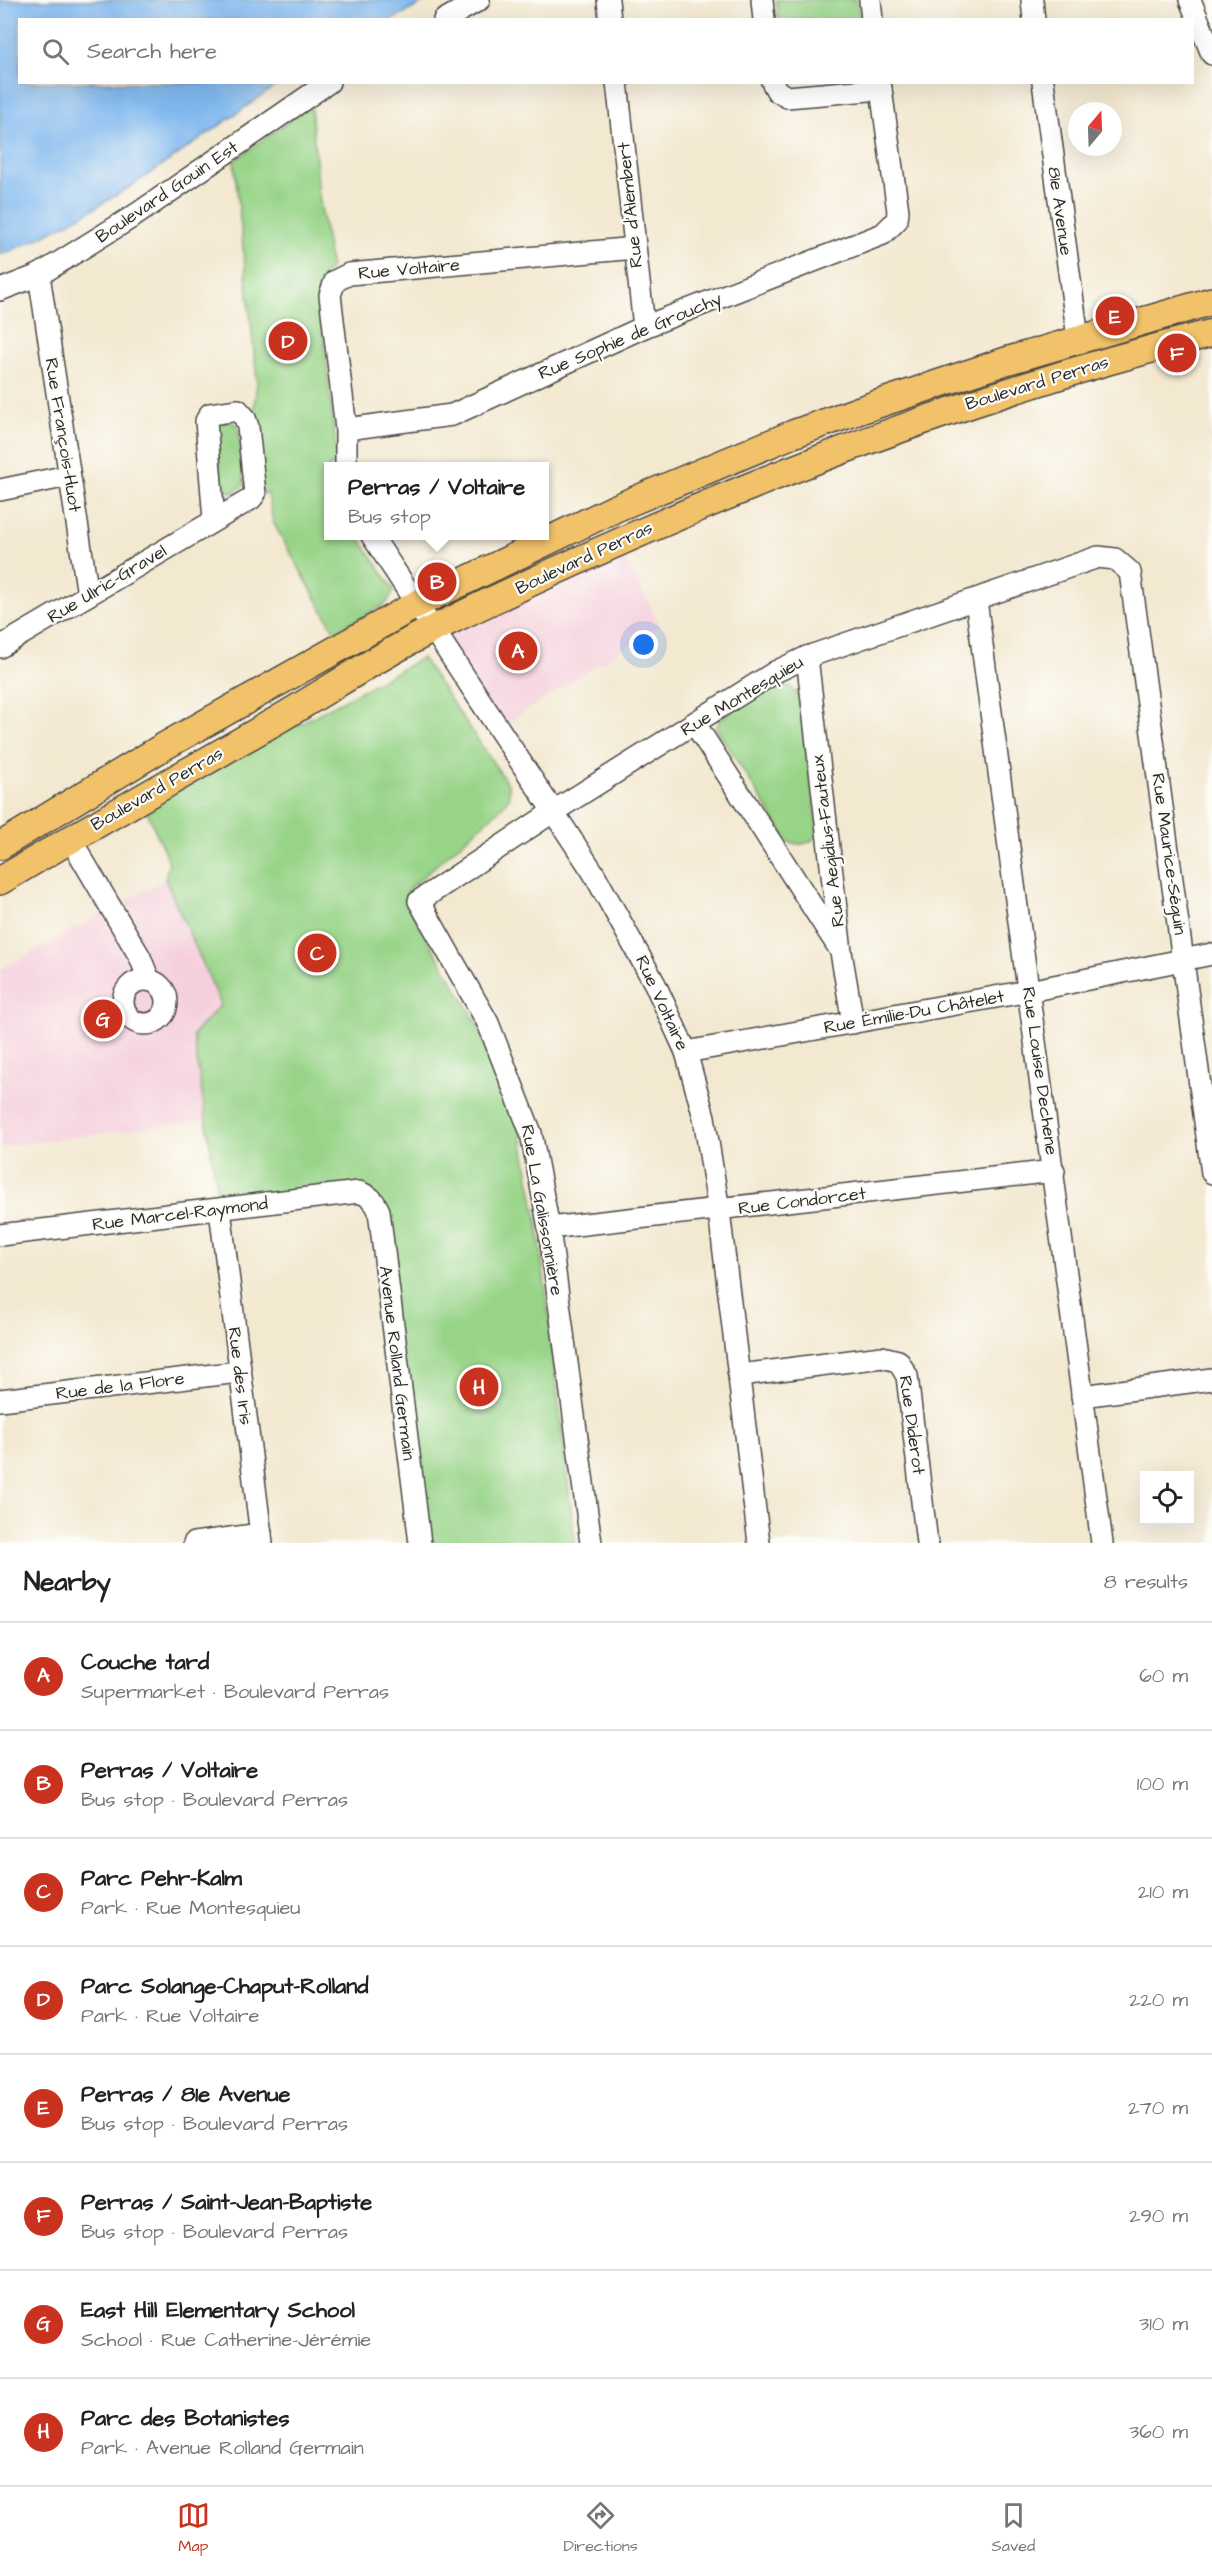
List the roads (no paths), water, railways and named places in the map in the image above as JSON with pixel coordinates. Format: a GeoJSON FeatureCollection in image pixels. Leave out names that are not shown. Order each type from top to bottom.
{"type":"FeatureCollection","features":[{"type":"Feature","properties":{"kind":"main road","name":"Boulevard Perras"},"geometry":{"type":"LineString","coordinates":[[0,846],[163,747],[417,604],[616,508],[793,435],[945,381],[1078,338],[1212,301]]}},
{"type":"Feature","properties":{"kind":"main road","name":"Boulevard Perras"},"geometry":{"type":"LineString","coordinates":[[0,881],[434,629],[590,553],[808,462],[944,412],[1086,368],[1212,333]]}},
{"type":"Feature","properties":{"kind":"street"},"geometry":{"type":"LineString","coordinates":[[448,18],[479,0]]}},
{"type":"Feature","properties":{"kind":"street"},"geometry":{"type":"LineString","coordinates":[[608,0],[610,18]]}},
{"type":"Feature","properties":{"kind":"street"},"geometry":{"type":"LineString","coordinates":[[762,0],[764,18]]}},
{"type":"Feature","properties":{"kind":"street"},"geometry":{"type":"LineString","coordinates":[[870,0],[872,18]]}},
{"type":"Feature","properties":{"kind":"street"},"geometry":{"type":"LineString","coordinates":[[1032,0],[1035,18]]}},
{"type":"Feature","properties":{"kind":"street"},"geometry":{"type":"LineString","coordinates":[[1190,0],[1212,54]]}},
{"type":"Feature","properties":{"kind":"street","name":"Boulevard Gouin Est"},"geometry":{"type":"LineString","coordinates":[[0,290],[39,275],[136,214],[326,84]]}},
{"type":"Feature","properties":{"kind":"street","name":"Rue d'Alembert"},"geometry":{"type":"LineString","coordinates":[[617,84],[644,327]]}},
{"type":"Feature","properties":{"kind":"street"},"geometry":{"type":"LineString","coordinates":[[773,84],[777,91],[787,97],[881,86]]}},
{"type":"Feature","properties":{"kind":"street","name":"81e Avenue"},"geometry":{"type":"LineString","coordinates":[[1043,84],[1078,338]]}},
{"type":"Feature","properties":{"kind":"street","name":"Rue Sophie de Grouchy"},"geometry":{"type":"LineString","coordinates":[[346,429],[452,415],[644,327],[883,234],[897,220],[898,211],[881,86]]}},
{"type":"Feature","properties":{"kind":"street","name":"Rue Voltaire"},"geometry":{"type":"LineString","coordinates":[[346,462],[346,429],[330,295],[335,281],[342,276],[635,248]]}},
{"type":"Feature","properties":{"kind":"street","name":"Rue François-Huot"},"geometry":{"type":"LineString","coordinates":[[39,275],[88,595]]}},
{"type":"Feature","properties":{"kind":"street","name":"Rue Ulric-Gravel"},"geometry":{"type":"LineString","coordinates":[[0,647],[214,520],[255,494],[248,428],[245,417],[238,410],[210,414],[206,421],[214,520]]}},
{"type":"Feature","properties":{"kind":"street"},"geometry":{"type":"LineString","coordinates":[[0,490],[68,476]]}},
{"type":"Feature","properties":{"kind":"street","name":"Rue Voltaire"},"geometry":{"type":"LineString","coordinates":[[375,540],[554,811],[626,928],[686,1052],[705,1117],[719,1210],[759,1543]]}},
{"type":"Feature","properties":{"kind":"street","name":"Rue Montesquieu"},"geometry":{"type":"LineString","coordinates":[[419,901],[554,811],[777,671],[807,657],[1098,557]]}},
{"type":"Feature","properties":{"kind":"street","name":"Rue Maurice-Séguin"},"geometry":{"type":"LineString","coordinates":[[1098,557],[1115,559],[1130,572],[1212,1173]]}},
{"type":"Feature","properties":{"kind":"street","name":"Rue Louise Dechene"},"geometry":{"type":"LineString","coordinates":[[976,600],[1102,1543]]}},
{"type":"Feature","properties":{"kind":"street","name":"Rue Aegidius-Fauteux"},"geometry":{"type":"LineString","coordinates":[[807,657],[842,952],[853,1023]]}},
{"type":"Feature","properties":{"kind":"street"},"geometry":{"type":"LineString","coordinates":[[695,724],[842,952]]}},
{"type":"Feature","properties":{"kind":"street"},"geometry":{"type":"LineString","coordinates":[[71,840],[140,957],[150,981]]}},
{"type":"Feature","properties":{"kind":"street","name":"Rue La Galissonnière"},"geometry":{"type":"LineString","coordinates":[[419,901],[488,1023],[531,1133],[549,1228],[591,1543]]}},
{"type":"Feature","properties":{"kind":"street","name":"Rue Émilie-Du Châtelet"},"geometry":{"type":"LineString","coordinates":[[686,1052],[1029,991],[1212,954]]}},
{"type":"Feature","properties":{"kind":"street","name":"Rue Condorcet"},"geometry":{"type":"LineString","coordinates":[[549,1228],[1054,1171]]}},
{"type":"Feature","properties":{"kind":"street","name":"Rue Marcel-Raymond"},"geometry":{"type":"LineString","coordinates":[[0,1235],[359,1192]]}},
{"type":"Feature","properties":{"kind":"street","name":"Avenue Rolland Germain"},"geometry":{"type":"LineString","coordinates":[[359,1192],[373,1200],[379,1211],[420,1543]]}},
{"type":"Feature","properties":{"kind":"street","name":"Rue des Iris"},"geometry":{"type":"LineString","coordinates":[[220,1210],[261,1539]]}},
{"type":"Feature","properties":{"kind":"street","name":"Rue Diderot"},"geometry":{"type":"LineString","coordinates":[[740,1375],[882,1357],[898,1360],[907,1376],[927,1543]]}},
{"type":"Feature","properties":{"kind":"street","name":"Rue de la Flore"},"geometry":{"type":"LineString","coordinates":[[0,1400],[240,1372]]}},
{"type":"Feature","properties":{"kind":"street"},"geometry":{"type":"LineString","coordinates":[[1082,1396],[1212,1379]]}},
{"type":"Feature","properties":{"kind":"street"},"geometry":{"type":"LineString","coordinates":[[194,1543],[261,1539]]}},
{"type":"Feature","properties":{"kind":"water"},"geometry":{"type":"Polygon","coordinates":[[[0,0],[428,0],[396,18],[18,18],[18,84],[279,84],[110,199],[75,220],[0,255],[0,0]]]}},
{"type":"Feature","properties":{"kind":"place","name":"Perras / 81e Avenue"},"geometry":{"type":"Point","coordinates":[1115,316]}},
{"type":"Feature","properties":{"kind":"place","name":"Parc Solange-Chaput-Rolland"},"geometry":{"type":"Point","coordinates":[288,341]}},
{"type":"Feature","properties":{"kind":"place","name":"Perras / Saint-Jean-Baptiste"},"geometry":{"type":"Point","coordinates":[1177,353]}},
{"type":"Feature","properties":{"kind":"place","name":"Perras / Voltaire"},"geometry":{"type":"Point","coordinates":[437,582]}},
{"type":"Feature","properties":{"kind":"place","name":"Couche tard"},"geometry":{"type":"Point","coordinates":[518,651]}},
{"type":"Feature","properties":{"kind":"place","name":"Parc Pehr-Kalm"},"geometry":{"type":"Point","coordinates":[317,953]}},
{"type":"Feature","properties":{"kind":"place","name":"East Hill Elementary School"},"geometry":{"type":"Point","coordinates":[103,1019]}},
{"type":"Feature","properties":{"kind":"place","name":"Parc des Botanistes"},"geometry":{"type":"Point","coordinates":[479,1387]}}]}
